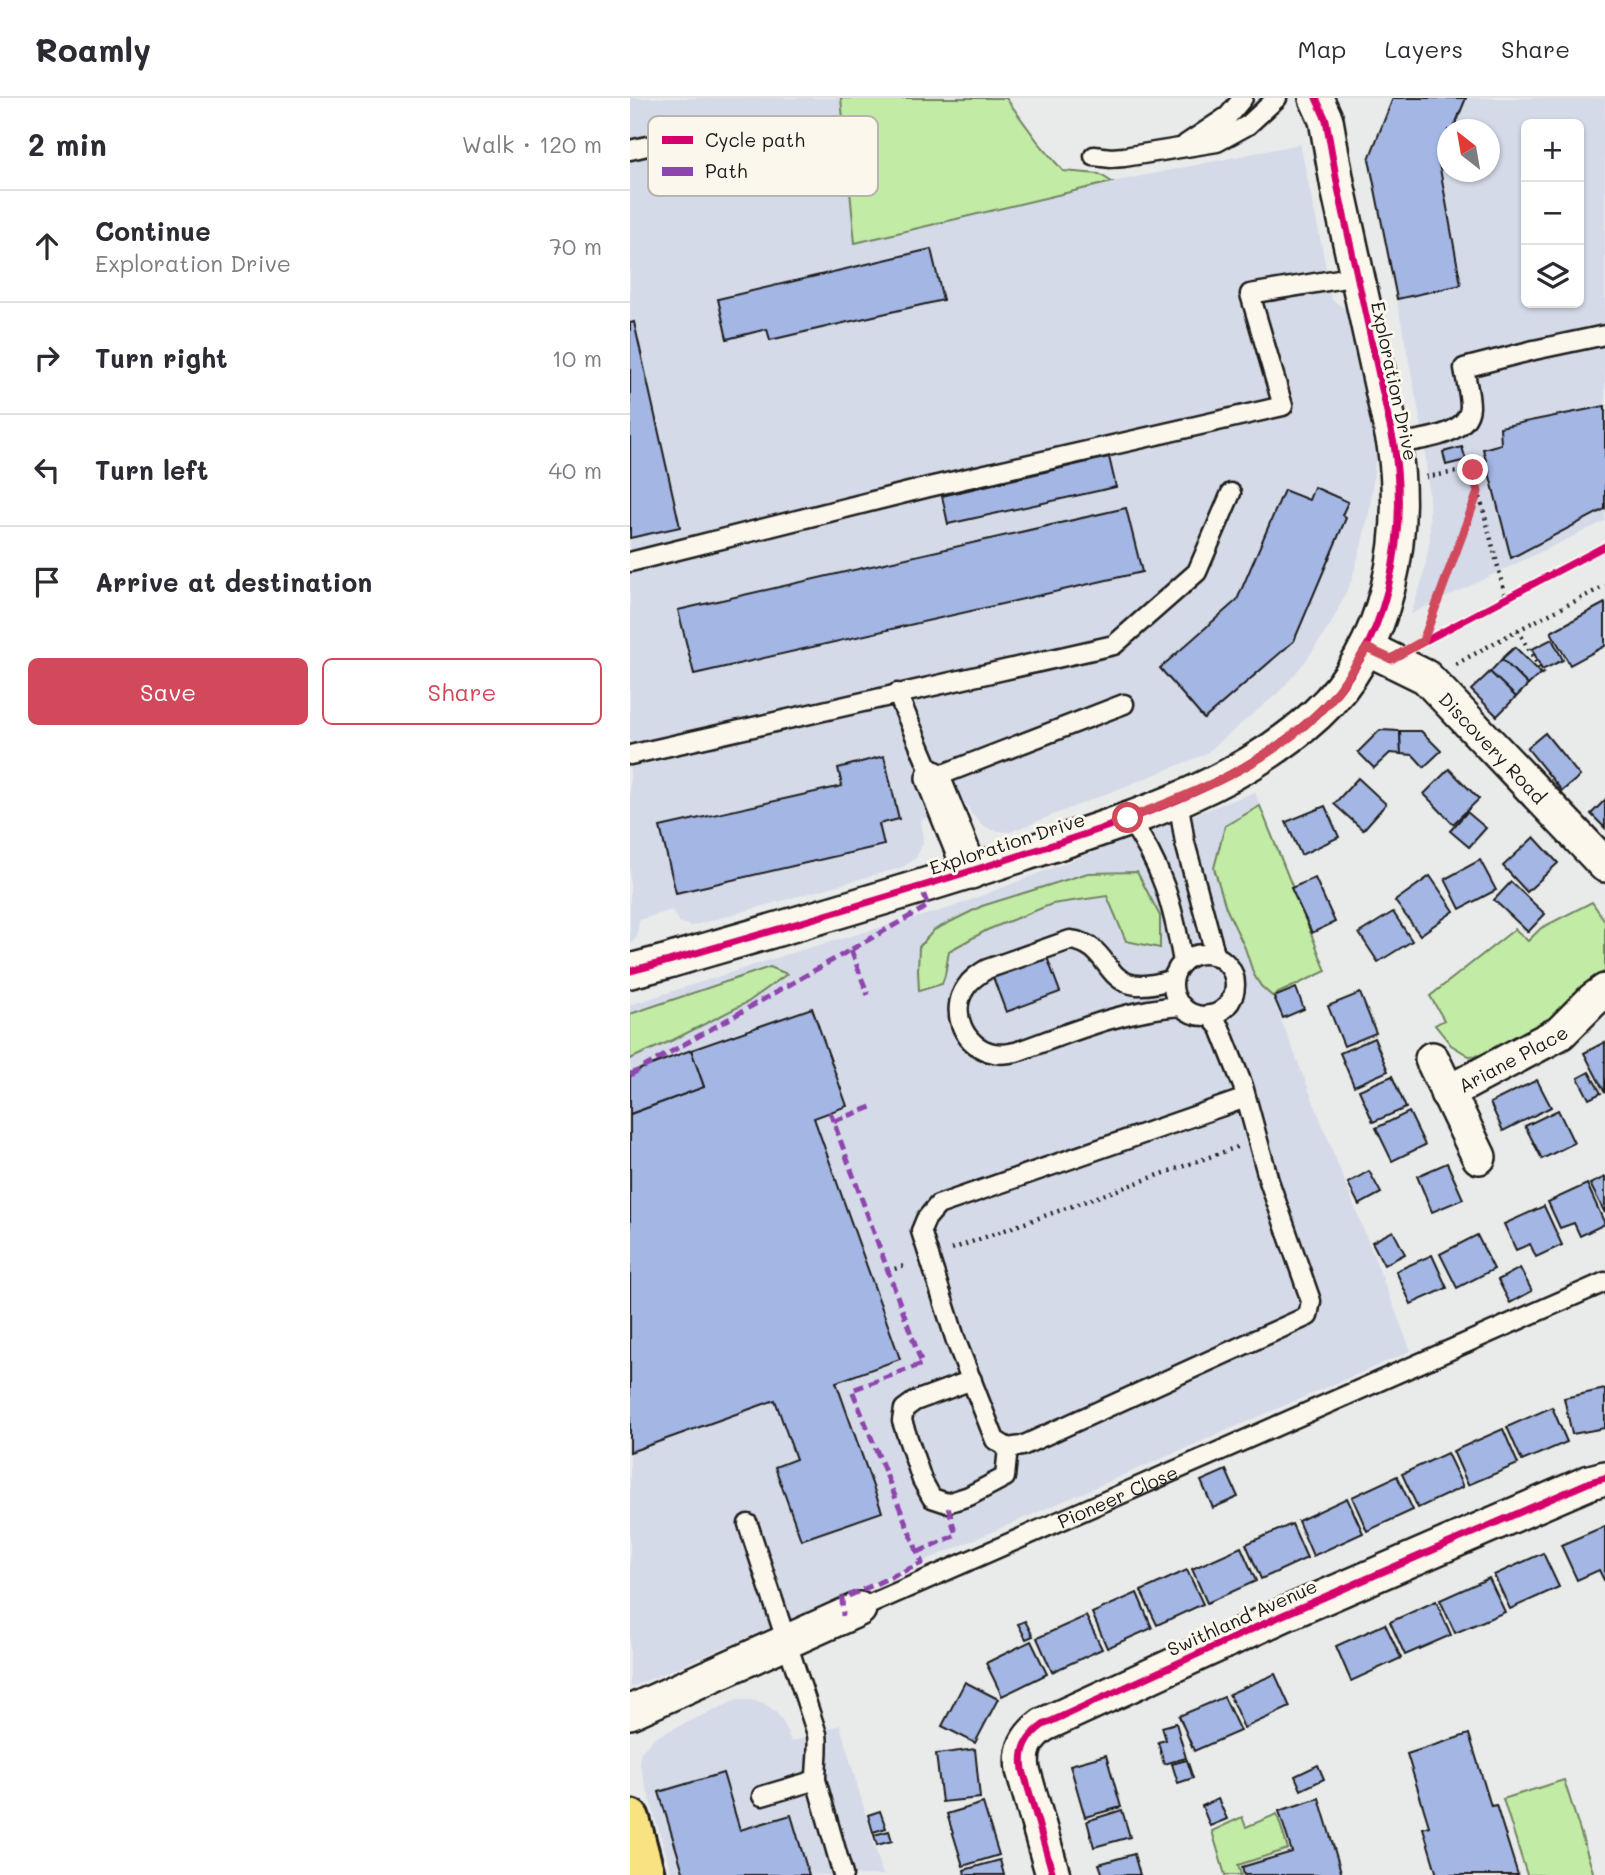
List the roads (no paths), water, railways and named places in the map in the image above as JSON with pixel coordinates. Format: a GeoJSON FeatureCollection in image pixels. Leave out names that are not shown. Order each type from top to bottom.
{"type":"FeatureCollection","features":[{"type":"Feature","properties":{"kind":"main road"},"geometry":{"type":"LineString","coordinates":[[630,1819],[645,1875]]}},
{"type":"Feature","properties":{"kind":"street","name":"Exploration Drive"},"geometry":{"type":"LineString","coordinates":[[630,971],[971,872],[1093,832],[1178,799],[1246,766],[1289,737],[1319,712],[1343,684],[1379,654],[1379,617],[1391,575],[1397,524],[1398,472],[1326,120],[1316,98]]}},
{"type":"Feature","properties":{"kind":"street","name":"Discovery Road"},"geometry":{"type":"LineString","coordinates":[[1379,654],[1426,677],[1605,864]]}},
{"type":"Feature","properties":{"kind":"street"},"geometry":{"type":"LineString","coordinates":[[933,778],[971,872]]}},
{"type":"Feature","properties":{"kind":"street","name":"Ariane Place"},"geometry":{"type":"LineString","coordinates":[[1447,1093],[1560,1033],[1605,991]]}},
{"type":"Feature","properties":{"kind":"street","name":"Ariane Place"},"geometry":{"type":"LineString","coordinates":[[1432,1059],[1479,1157]]}},
{"type":"Feature","properties":{"kind":"street","name":"Swithland Avenue"},"geometry":{"type":"LineString","coordinates":[[1053,1875],[1021,1759],[1031,1734],[1043,1725],[1283,1615],[1590,1482],[1605,1478]]}},
{"type":"Feature","properties":{"kind":"street","name":"Pioneer Close"},"geometry":{"type":"LineString","coordinates":[[630,1712],[859,1609]]}},
{"type":"Feature","properties":{"kind":"lane"},"geometry":{"type":"LineString","coordinates":[[1182,147],[1228,116],[1242,98]]}},
{"type":"Feature","properties":{"kind":"lane"},"geometry":{"type":"LineString","coordinates":[[1094,156],[1124,157],[1217,142],[1237,132],[1265,111],[1277,98]]}},
{"type":"Feature","properties":{"kind":"lane"},"geometry":{"type":"LineString","coordinates":[[630,150],[648,146]]}},
{"type":"Feature","properties":{"kind":"lane"},"geometry":{"type":"LineString","coordinates":[[630,562],[929,487],[1283,406],[1250,294],[1356,276]]}},
{"type":"Feature","properties":{"kind":"lane"},"geometry":{"type":"LineString","coordinates":[[1394,444],[1456,429],[1465,420],[1470,408],[1464,368],[1605,335]]}},
{"type":"Feature","properties":{"kind":"lane"},"geometry":{"type":"LineString","coordinates":[[630,755],[1114,645],[1197,572],[1231,493]]}},
{"type":"Feature","properties":{"kind":"lane"},"geometry":{"type":"LineString","coordinates":[[897,693],[933,778],[1124,704]]}},
{"type":"Feature","properties":{"kind":"lane"},"geometry":{"type":"LineString","coordinates":[[1178,799],[1185,842],[1216,957]]}},
{"type":"Feature","properties":{"kind":"lane"},"geometry":{"type":"LineString","coordinates":[[1128,818],[1143,838],[1167,888],[1183,962]]}},
{"type":"Feature","properties":{"kind":"lane"},"geometry":{"type":"LineString","coordinates":[[1173,979],[1137,985],[1124,982],[1113,974],[1091,946],[1070,940],[987,969],[976,976],[961,995],[959,1016],[962,1028],[973,1043],[992,1053],[1004,1054],[1158,1007],[1182,1006]]}},
{"type":"Feature","properties":{"kind":"lane"},"geometry":{"type":"LineString","coordinates":[[1199,954],[1216,957],[1224,962],[1234,978],[1232,998],[1226,1006],[1209,1015],[1199,1015],[1182,1006],[1176,998],[1173,979],[1183,962],[1199,954]]}},
{"type":"Feature","properties":{"kind":"lane"},"geometry":{"type":"LineString","coordinates":[[1209,1015],[1220,1028],[1243,1086],[1269,1181],[1311,1301],[1308,1316],[1022,1446],[1008,1448],[995,1440],[957,1341],[929,1257],[921,1231],[926,1219],[938,1205],[1246,1098]]}},
{"type":"Feature","properties":{"kind":"lane","name":"Pioneer Close"},"geometry":{"type":"LineString","coordinates":[[859,1609],[1605,1282]]}},
{"type":"Feature","properties":{"kind":"lane"},"geometry":{"type":"LineString","coordinates":[[972,1380],[915,1401],[904,1409],[902,1421],[922,1480],[932,1498],[947,1503],[969,1496],[1005,1477],[1008,1448]]}},
{"type":"Feature","properties":{"kind":"lane"},"geometry":{"type":"LineString","coordinates":[[748,1524],[817,1734],[819,1751],[816,1780],[843,1875]]}},
{"type":"Feature","properties":{"kind":"lane"},"geometry":{"type":"LineString","coordinates":[[762,1796],[816,1780]]}}]}
